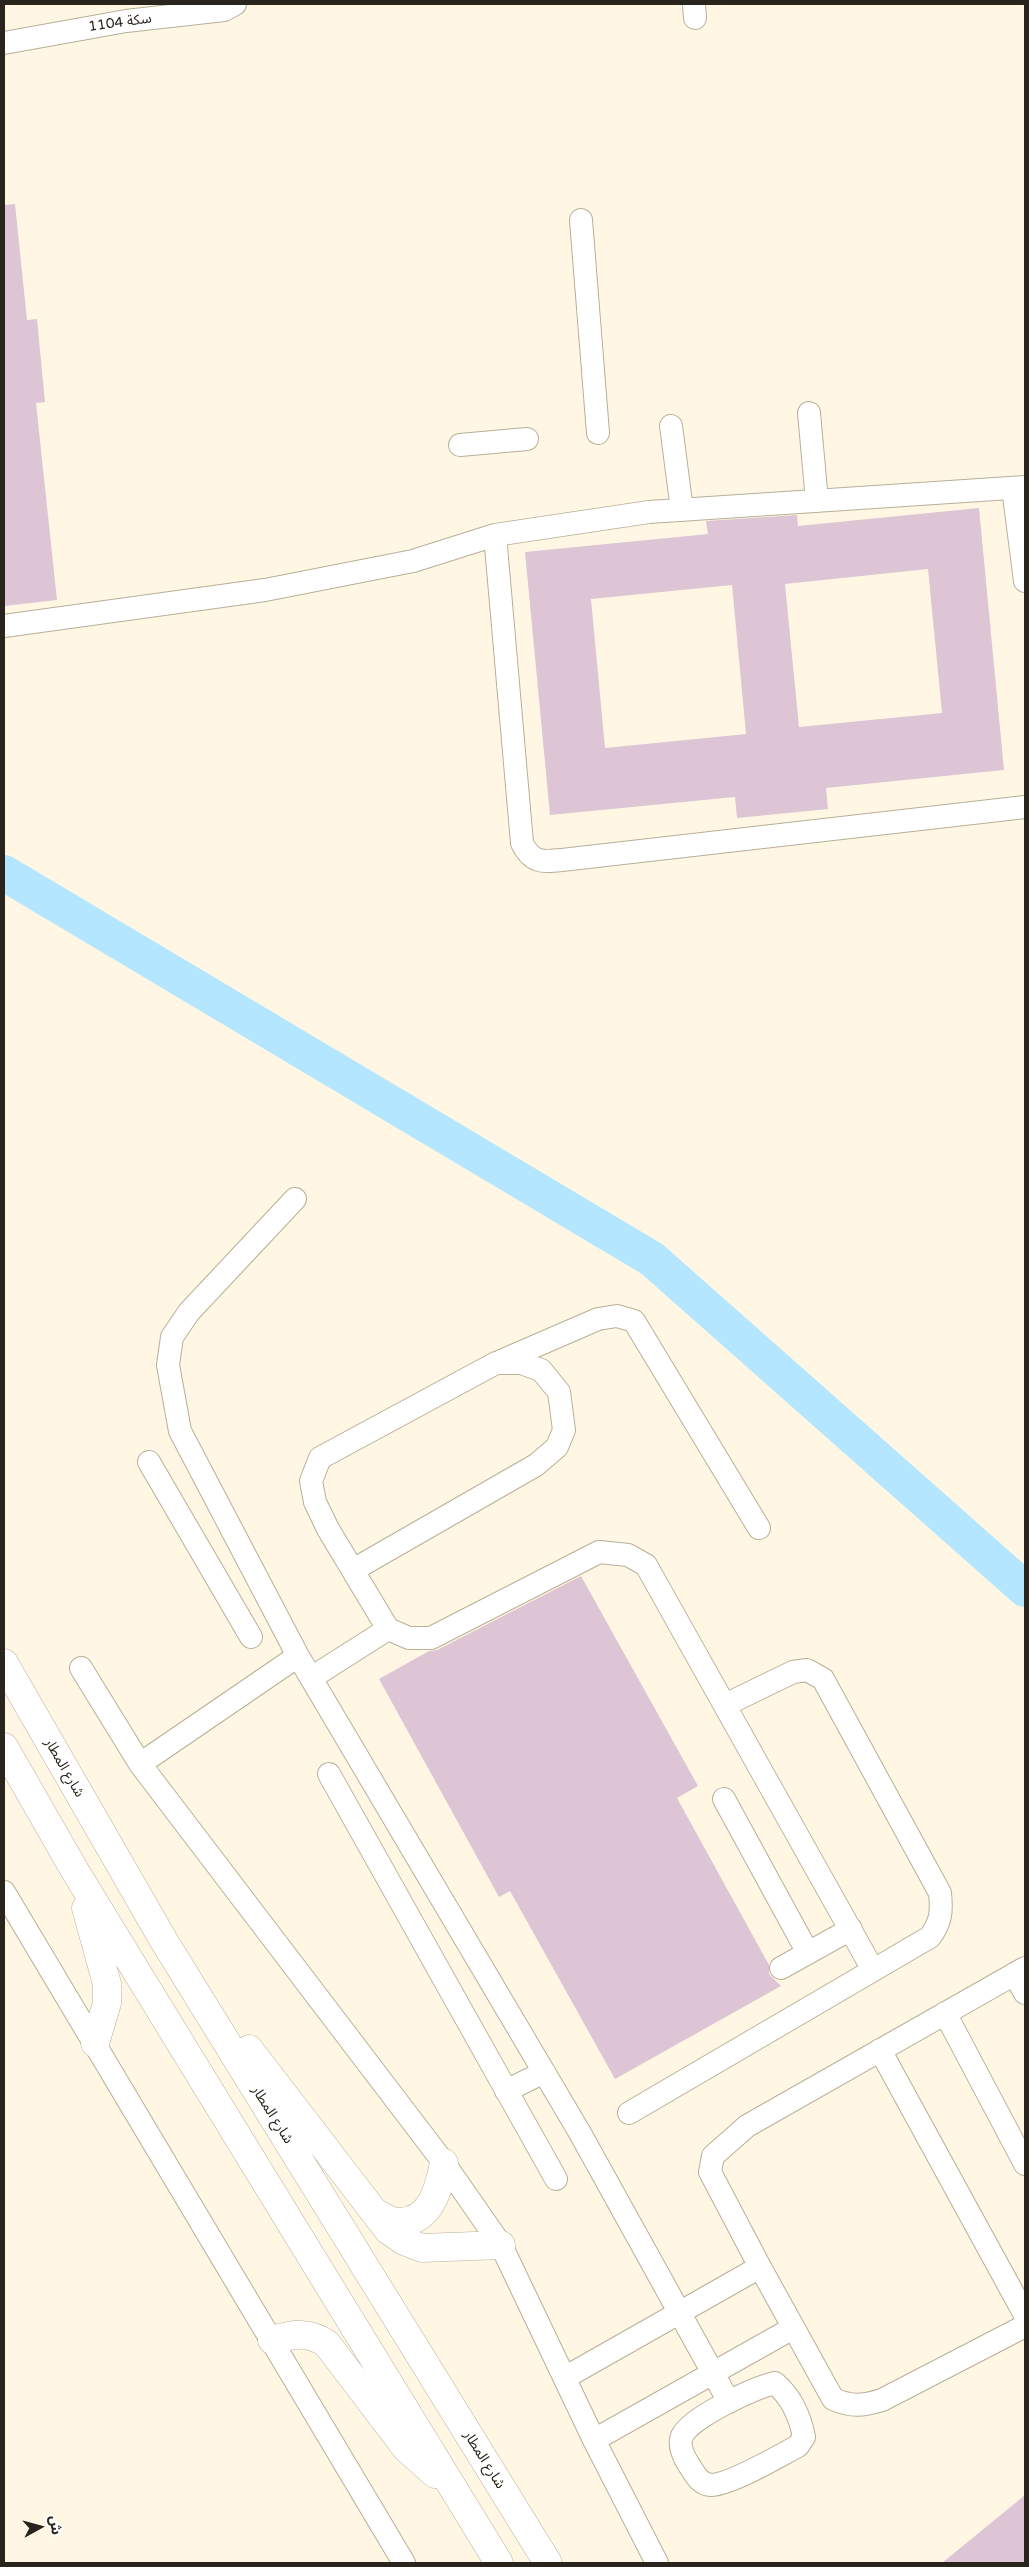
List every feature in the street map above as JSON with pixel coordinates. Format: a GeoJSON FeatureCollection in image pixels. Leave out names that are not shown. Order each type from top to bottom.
{"type":"FeatureCollection","features":[{"type":"Feature","properties":{"kind":"main road","name":"شارع المطار"},"geometry":{"type":"LineString","coordinates":[[4,1663],[164,1941],[548,2563]]}},
{"type":"Feature","properties":{"kind":"main road"},"geometry":{"type":"LineString","coordinates":[[4,1747],[74,1870],[454,2488],[498,2563]]}},
{"type":"Feature","properties":{"kind":"main road"},"geometry":{"type":"LineString","coordinates":[[74,1870],[107,1984],[108,2003],[95,2043]]}},
{"type":"Feature","properties":{"kind":"main road"},"geometry":{"type":"LineString","coordinates":[[164,1941],[388,2230],[404,2241],[422,2248],[501,2245]]}},
{"type":"Feature","properties":{"kind":"main road"},"geometry":{"type":"LineString","coordinates":[[376,2213],[396,2222],[412,2220],[424,2213],[435,2199],[444,2163]]}},
{"type":"Feature","properties":{"kind":"main road"},"geometry":{"type":"LineString","coordinates":[[272,2340],[292,2334],[306,2334],[317,2336],[327,2344],[406,2448],[426,2468],[454,2488]]}},
{"type":"Feature","properties":{"kind":"street","name":"سكة 1104"},"geometry":{"type":"LineString","coordinates":[[4,43],[126,21],[224,10],[235,4]]}},
{"type":"Feature","properties":{"kind":"street"},"geometry":{"type":"LineString","coordinates":[[581,220],[598,433]]}},
{"type":"Feature","properties":{"kind":"street"},"geometry":{"type":"LineString","coordinates":[[809,413],[817,501]]}},
{"type":"Feature","properties":{"kind":"street"},"geometry":{"type":"LineString","coordinates":[[671,426],[682,510]]}},
{"type":"Feature","properties":{"kind":"street"},"geometry":{"type":"LineString","coordinates":[[460,445],[527,439]]}},
{"type":"Feature","properties":{"kind":"street"},"geometry":{"type":"LineString","coordinates":[[4,626],[265,590],[413,561],[495,535],[649,512],[1019,488],[1025,581]]}},
{"type":"Feature","properties":{"kind":"street"},"geometry":{"type":"LineString","coordinates":[[495,535],[522,843],[528,856],[542,861],[562,860],[1025,807]]}},
{"type":"Feature","properties":{"kind":"street"},"geometry":{"type":"LineString","coordinates":[[295,1199],[190,1312],[172,1337],[168,1365],[180,1431],[298,1656],[544,2072],[729,2402]]}},
{"type":"Feature","properties":{"kind":"street"},"geometry":{"type":"LineString","coordinates":[[759,1528],[634,1322],[617,1316],[598,1319],[496,1364],[320,1458],[312,1481],[315,1502],[388,1629],[409,1638],[431,1638],[599,1552],[628,1555],[646,1565],[873,1970]]}},
{"type":"Feature","properties":{"kind":"street"},"geometry":{"type":"LineString","coordinates":[[353,1570],[536,1465],[557,1447],[564,1430],[559,1392],[541,1370],[520,1363],[496,1364]]}},
{"type":"Feature","properties":{"kind":"street"},"geometry":{"type":"LineString","coordinates":[[149,1462],[251,1637]]}},
{"type":"Feature","properties":{"kind":"street"},"geometry":{"type":"LineString","coordinates":[[201,1551],[233,1533]]}},
{"type":"Feature","properties":{"kind":"street"},"geometry":{"type":"LineString","coordinates":[[311,1678],[388,1629]]}},
{"type":"Feature","properties":{"kind":"street"},"geometry":{"type":"LineString","coordinates":[[140,1764],[298,1656]]}},
{"type":"Feature","properties":{"kind":"street"},"geometry":{"type":"LineString","coordinates":[[81,1668],[140,1764],[444,2163],[501,2245],[566,2377],[594,2440],[657,2563]]}},
{"type":"Feature","properties":{"kind":"street"},"geometry":{"type":"LineString","coordinates":[[628,2112],[930,1937],[940,1925],[942,1910],[940,1893],[823,1679],[807,1670],[793,1672],[725,1706]]}},
{"type":"Feature","properties":{"kind":"street"},"geometry":{"type":"LineString","coordinates":[[329,1774],[556,2179]]}},
{"type":"Feature","properties":{"kind":"street"},"geometry":{"type":"LineString","coordinates":[[724,1799],[808,1953]]}},
{"type":"Feature","properties":{"kind":"street"},"geometry":{"type":"LineString","coordinates":[[4,1892],[404,2563]]}},
{"type":"Feature","properties":{"kind":"street"},"geometry":{"type":"LineString","coordinates":[[413,1924],[446,1906]]}},
{"type":"Feature","properties":{"kind":"street"},"geometry":{"type":"LineString","coordinates":[[781,1968],[851,1929]]}},
{"type":"Feature","properties":{"kind":"street"},"geometry":{"type":"LineString","coordinates":[[1022,1978],[945,2013],[747,2126],[713,2156],[710,2172],[833,2399],[848,2406],[860,2407],[882,2400],[1025,2326]]}},
{"type":"Feature","properties":{"kind":"street"},"geometry":{"type":"LineString","coordinates":[[945,2013],[1025,2164]]}},
{"type":"Feature","properties":{"kind":"street"},"geometry":{"type":"LineString","coordinates":[[880,2050],[1025,2315]]}},
{"type":"Feature","properties":{"kind":"street"},"geometry":{"type":"LineString","coordinates":[[506,2091],[544,2072]]}},
{"type":"Feature","properties":{"kind":"street"},"geometry":{"type":"LineString","coordinates":[[566,2377],[760,2267]]}},
{"type":"Feature","properties":{"kind":"street"},"geometry":{"type":"LineString","coordinates":[[594,2440],[793,2328]]}},
{"type":"Feature","properties":{"kind":"street"},"geometry":{"type":"LineString","coordinates":[[775,2383],[784,2391],[798,2415],[804,2437],[798,2446],[726,2482],[710,2484],[699,2481],[685,2460],[681,2446],[682,2436],[697,2421],[729,2402],[763,2386],[775,2383]]}},
{"type":"Feature","properties":{"kind":"building"},"geometry":{"type":"Polygon","coordinates":[[[15,204],[27,320],[37,319],[45,402],[36,403],[57,600],[4,606],[4,205],[15,204]]]}},
{"type":"Feature","properties":{"kind":"building"},"geometry":{"type":"Polygon","coordinates":[[[979,508],[1004,770],[826,788],[828,809],[737,818],[735,797],[550,815],[525,552],[708,534],[706,521],[797,515],[798,526],[979,508]],[[928,569],[785,584],[799,727],[942,713],[928,569]],[[732,585],[591,599],[605,748],[746,734],[732,585]]]}},
{"type":"Feature","properties":{"kind":"building"},"geometry":{"type":"Polygon","coordinates":[[[581,1576],[698,1786],[677,1798],[769,1965],[769,1974],[781,1986],[615,2079],[510,1891],[499,1897],[379,1679],[429,1651],[437,1650],[581,1576]]]}},
{"type":"Feature","properties":{"kind":"building"},"geometry":{"type":"Polygon","coordinates":[[[1025,2495],[1025,2563],[942,2563],[1025,2495]]]}},
{"type":"Feature","properties":{"kind":"waterway"},"geometry":{"type":"LineString","coordinates":[[4,873],[652,1259],[1025,1589]]}}]}
